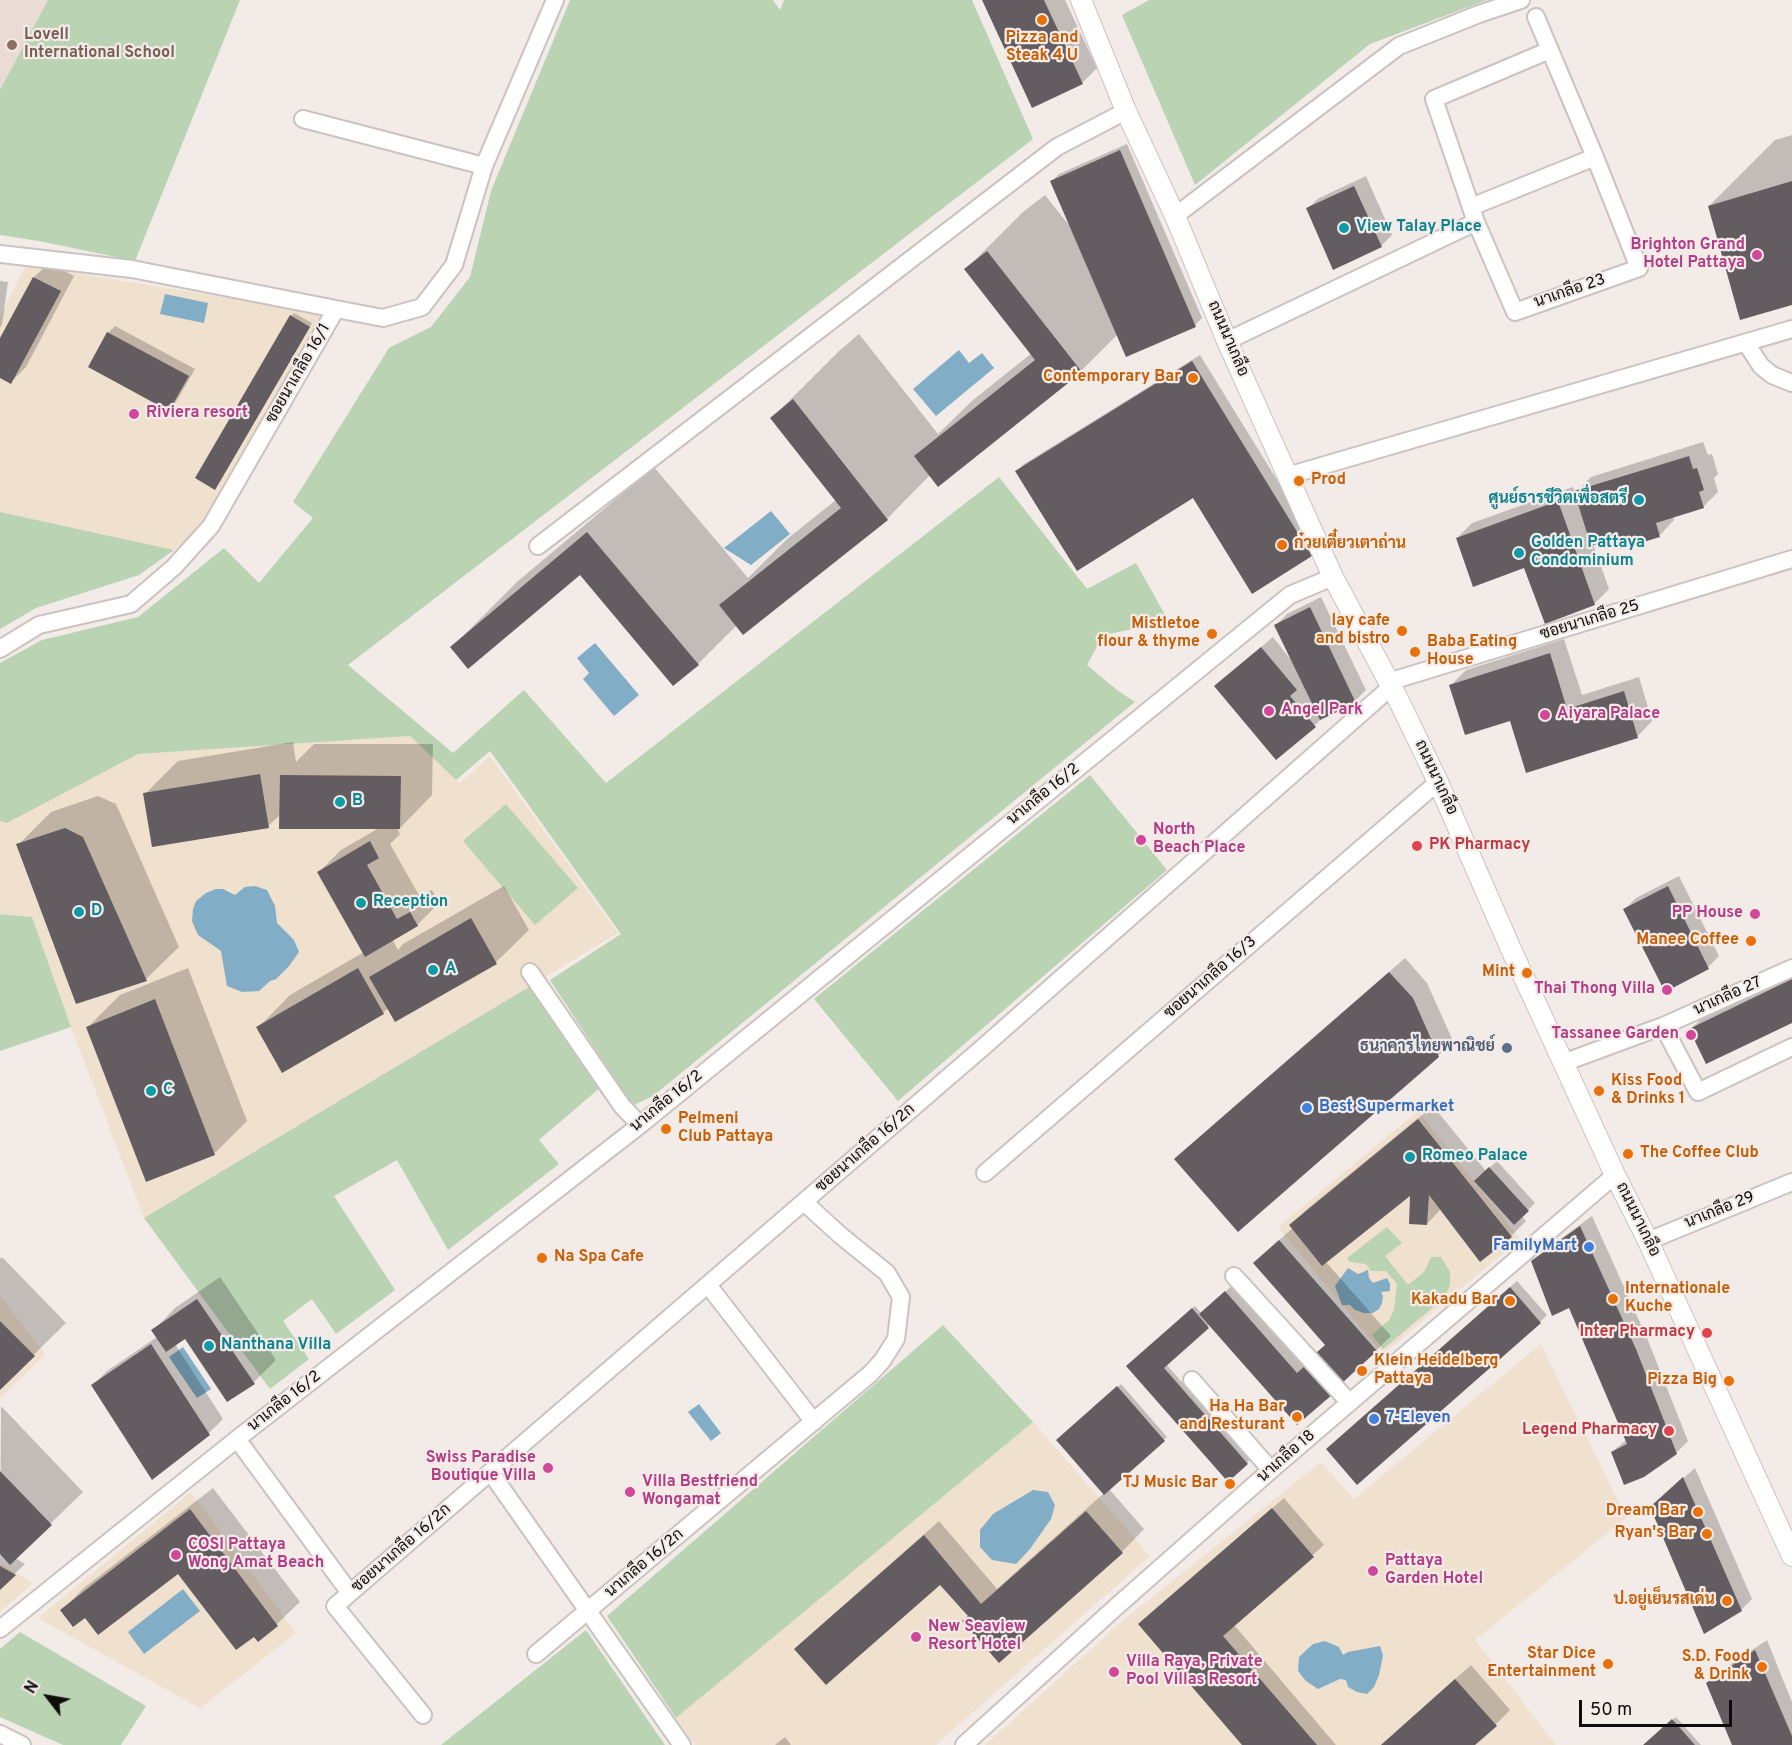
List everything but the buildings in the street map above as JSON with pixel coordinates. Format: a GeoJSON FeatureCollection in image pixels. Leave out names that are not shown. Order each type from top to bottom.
{"type":"FeatureCollection","features":[{"type":"Feature","properties":{"kind":"street","name":"ซอยนาเกลือ 16/1"},"geometry":{"type":"LineString","coordinates":[[0,649],[39,625],[131,604],[174,567],[211,526],[336,309],[383,318],[422,307],[454,265],[484,166],[555,0]]}},
{"type":"Feature","properties":{"kind":"street","name":"ถนนนาเกลือ"},"geometry":{"type":"LineString","coordinates":[[1081,0],[1126,111],[1175,216],[1227,341],[1333,577],[1438,782],[1563,1063],[1648,1241],[1792,1556]]}},
{"type":"Feature","properties":{"kind":"street"},"geometry":{"type":"LineString","coordinates":[[1175,216],[1399,46],[1521,0]]}},
{"type":"Feature","properties":{"kind":"street","name":"นาเกลือ 23"},"geometry":{"type":"LineString","coordinates":[[1536,17],[1550,50],[1595,157],[1639,268],[1515,312],[1474,215],[1434,99],[1550,50]]}},
{"type":"Feature","properties":{"kind":"street"},"geometry":{"type":"LineString","coordinates":[[538,546],[1057,147],[1126,111]]}},
{"type":"Feature","properties":{"kind":"street"},"geometry":{"type":"LineString","coordinates":[[303,119],[484,166]]}},
{"type":"Feature","properties":{"kind":"street"},"geometry":{"type":"LineString","coordinates":[[1227,341],[1474,215],[1595,157]]}},
{"type":"Feature","properties":{"kind":"street"},"geometry":{"type":"LineString","coordinates":[[0,254],[132,269],[336,309]]}},
{"type":"Feature","properties":{"kind":"street"},"geometry":{"type":"LineString","coordinates":[[1287,476],[1792,329]]}},
{"type":"Feature","properties":{"kind":"street"},"geometry":{"type":"LineString","coordinates":[[1746,343],[1761,366],[1772,375],[1792,383]]}},
{"type":"Feature","properties":{"kind":"street","name":"ซอยนาเกลือ 25"},"geometry":{"type":"LineString","coordinates":[[1390,685],[1792,559]]}},
{"type":"Feature","properties":{"kind":"street","name":"นาเกลือ 16/2"},"geometry":{"type":"LineString","coordinates":[[0,1629],[237,1439],[639,1125],[1290,595],[1333,577]]}},
{"type":"Feature","properties":{"kind":"street","name":"ซอยนาเกลือ 16/2ก"},"geometry":{"type":"LineString","coordinates":[[423,1715],[336,1606],[995,1037],[1390,685]]}},
{"type":"Feature","properties":{"kind":"street","name":"ซอยนาเกลือ 16/3"},"geometry":{"type":"LineString","coordinates":[[985,1173],[1438,782]]}},
{"type":"Feature","properties":{"kind":"street","name":"นาเกลือ 27"},"geometry":{"type":"LineString","coordinates":[[1563,1063],[1663,1026],[1792,968]]}},
{"type":"Feature","properties":{"kind":"street"},"geometry":{"type":"LineString","coordinates":[[530,972],[622,1106],[639,1125]]}},
{"type":"Feature","properties":{"kind":"street"},"geometry":{"type":"LineString","coordinates":[[1663,1026],[1698,1092],[1792,1047]]}},
{"type":"Feature","properties":{"kind":"street","name":"นาเกลือ 18"},"geometry":{"type":"LineString","coordinates":[[964,1745],[1271,1470],[1615,1175]]}},
{"type":"Feature","properties":{"kind":"street","name":"นาเกลือ 29"},"geometry":{"type":"LineString","coordinates":[[1648,1241],[1792,1182]]}},
{"type":"Feature","properties":{"kind":"street","name":"นาเกลือ 16/2ก"},"geometry":{"type":"LineString","coordinates":[[536,1654],[870,1374],[882,1361],[896,1339],[901,1298],[887,1273],[804,1202]]}},
{"type":"Feature","properties":{"kind":"street"},"geometry":{"type":"LineString","coordinates":[[1234,1276],[1349,1402]]}},
{"type":"Feature","properties":{"kind":"street"},"geometry":{"type":"LineString","coordinates":[[708,1285],[814,1422]]}},
{"type":"Feature","properties":{"kind":"street"},"geometry":{"type":"LineString","coordinates":[[1192,1380],[1271,1470]]}},
{"type":"Feature","properties":{"kind":"street"},"geometry":{"type":"LineString","coordinates":[[237,1439],[350,1593]]}},
{"type":"Feature","properties":{"kind":"street"},"geometry":{"type":"LineString","coordinates":[[491,1473],[682,1745]]}},
{"type":"Feature","properties":{"kind":"street"},"geometry":{"type":"LineString","coordinates":[[0,1734],[22,1745]]}},
{"type":"Feature","properties":{"kind":"shaded area","name":"Lovell International School"},"geometry":{"type":"Polygon","coordinates":[[[0,0],[48,0],[0,90],[0,0]]]}},
{"type":"Feature","properties":{"kind":"shaded area","name":"Riviera resort"},"geometry":{"type":"Polygon","coordinates":[[[26,265],[325,314],[205,523],[174,550],[0,512],[0,316],[26,265]]]}},
{"type":"Feature","properties":{"kind":"shaded area"},"geometry":{"type":"Polygon","coordinates":[[[410,736],[460,783],[490,756],[618,933],[144,1218],[71,1027],[32,917],[0,914],[0,821],[7,822],[138,754],[410,736]]]}},
{"type":"Feature","properties":{"kind":"shaded area"},"geometry":{"type":"Polygon","coordinates":[[[1418,1111],[1520,1239],[1383,1354],[1278,1227],[1418,1111]]]}},
{"type":"Feature","properties":{"kind":"shaded area"},"geometry":{"type":"Polygon","coordinates":[[[0,1295],[45,1355],[0,1398],[0,1295]]]}},
{"type":"Feature","properties":{"kind":"shaded area","name":"Pattaya Garden Hotel"},"geometry":{"type":"Polygon","coordinates":[[[1541,1344],[1626,1518],[1475,1640],[1556,1745],[985,1745],[1120,1623],[1321,1462],[1354,1499],[1541,1344]]]}},
{"type":"Feature","properties":{"kind":"shaded area","name":"New Seaview Resort Hotel"},"geometry":{"type":"Polygon","coordinates":[[[1033,1422],[1150,1556],[936,1745],[695,1745],[676,1718],[1033,1422]]]}},
{"type":"Feature","properties":{"kind":"shaded area","name":"COSI Pattaya Wong Amat Beach"},"geometry":{"type":"Polygon","coordinates":[[[191,1492],[296,1633],[200,1708],[38,1618],[191,1492]]]}},
{"type":"Feature","properties":{"kind":"shaded area"},"geometry":{"type":"Polygon","coordinates":[[[0,1563],[33,1583],[0,1612],[0,1563]]]}},
{"type":"Feature","properties":{"kind":"green space"},"geometry":{"type":"Polygon","coordinates":[[[48,0],[240,0],[135,261],[0,235],[0,90],[48,0]]]}},
{"type":"Feature","properties":{"kind":"green space"},"geometry":{"type":"Polygon","coordinates":[[[570,0],[773,0],[780,10],[784,0],[972,0],[1033,139],[348,665],[453,753],[524,690],[606,783],[999,477],[1087,589],[1136,563],[1169,622],[1103,635],[1087,665],[1135,702],[653,1096],[634,1105],[550,980],[621,934],[490,751],[456,780],[410,736],[138,754],[7,823],[0,821],[0,663],[42,640],[138,617],[224,548],[259,583],[313,518],[293,502],[389,348],[431,327],[470,277],[491,191],[570,0]]]}},
{"type":"Feature","properties":{"kind":"green space"},"geometry":{"type":"Polygon","coordinates":[[[1149,0],[1487,0],[1370,44],[1195,185],[1122,15],[1149,0]]]}},
{"type":"Feature","properties":{"kind":"green space"},"geometry":{"type":"Polygon","coordinates":[[[0,512],[174,550],[139,575],[36,608],[0,629],[0,512]]]}},
{"type":"Feature","properties":{"kind":"green space"},"geometry":{"type":"Polygon","coordinates":[[[1090,775],[1167,870],[898,1101],[814,999],[1090,775]]]}},
{"type":"Feature","properties":{"kind":"green space"},"geometry":{"type":"Polygon","coordinates":[[[506,804],[578,888],[535,925],[463,841],[506,804]]]}},
{"type":"Feature","properties":{"kind":"green space"},"geometry":{"type":"Polygon","coordinates":[[[0,914],[32,917],[71,1027],[0,1051],[0,914]]]}},
{"type":"Feature","properties":{"kind":"green space"},"geometry":{"type":"Polygon","coordinates":[[[532,985],[602,1086],[539,1140],[559,1164],[448,1250],[397,1160],[334,1196],[395,1290],[336,1334],[312,1299],[283,1321],[309,1359],[270,1389],[144,1218],[532,985]]]}},
{"type":"Feature","properties":{"kind":"green space"},"geometry":{"type":"Polygon","coordinates":[[[1387,1227],[1402,1243],[1385,1256],[1408,1285],[1424,1272],[1431,1257],[1441,1257],[1450,1272],[1450,1285],[1444,1298],[1383,1349],[1372,1335],[1389,1320],[1394,1310],[1397,1284],[1386,1271],[1371,1271],[1366,1264],[1350,1262],[1347,1258],[1387,1227]]]}},
{"type":"Feature","properties":{"kind":"green space"},"geometry":{"type":"Polygon","coordinates":[[[943,1325],[1033,1422],[676,1718],[607,1616],[943,1325]]]}},
{"type":"Feature","properties":{"kind":"green space"},"geometry":{"type":"Polygon","coordinates":[[[586,1630],[665,1745],[441,1745],[586,1630]]]}},
{"type":"Feature","properties":{"kind":"green space"},"geometry":{"type":"Polygon","coordinates":[[[20,1632],[146,1706],[121,1745],[63,1745],[0,1717],[0,1649],[20,1632]]]}},
{"type":"Feature","properties":{"kind":"water"},"geometry":{"type":"Polygon","coordinates":[[[165,294],[208,303],[204,323],[160,314],[165,294]]]}},
{"type":"Feature","properties":{"kind":"water"},"geometry":{"type":"Polygon","coordinates":[[[959,350],[969,363],[982,353],[994,368],[936,416],[913,389],[959,350]]]}},
{"type":"Feature","properties":{"kind":"water"},"geometry":{"type":"Polygon","coordinates":[[[771,511],[790,534],[751,565],[724,548],[771,511]]]}},
{"type":"Feature","properties":{"kind":"water"},"geometry":{"type":"Polygon","coordinates":[[[595,643],[639,695],[614,716],[583,679],[589,673],[577,658],[595,643]]]}},
{"type":"Feature","properties":{"kind":"water"},"geometry":{"type":"Polygon","coordinates":[[[255,886],[267,890],[275,906],[277,923],[294,940],[299,952],[276,979],[270,981],[259,991],[242,992],[227,986],[221,951],[198,935],[192,921],[193,909],[196,901],[216,889],[223,889],[235,895],[245,887],[255,886]]]}},
{"type":"Feature","properties":{"kind":"water"},"geometry":{"type":"Polygon","coordinates":[[[1348,1268],[1358,1274],[1368,1270],[1369,1278],[1373,1283],[1387,1278],[1390,1291],[1381,1292],[1382,1303],[1373,1313],[1364,1313],[1355,1310],[1350,1305],[1342,1305],[1335,1286],[1348,1268]]]}},
{"type":"Feature","properties":{"kind":"water"},"geometry":{"type":"Polygon","coordinates":[[[183,1347],[211,1389],[197,1398],[169,1357],[183,1347]]]}},
{"type":"Feature","properties":{"kind":"water"},"geometry":{"type":"Polygon","coordinates":[[[699,1404],[721,1433],[711,1441],[688,1412],[699,1404]]]}},
{"type":"Feature","properties":{"kind":"water"},"geometry":{"type":"Polygon","coordinates":[[[1033,1490],[1048,1492],[1055,1505],[1051,1519],[1030,1549],[1016,1564],[992,1560],[980,1547],[980,1530],[993,1514],[1033,1490]]]}},
{"type":"Feature","properties":{"kind":"water"},"geometry":{"type":"Polygon","coordinates":[[[183,1589],[200,1611],[144,1654],[128,1632],[183,1589]]]}},
{"type":"Feature","properties":{"kind":"water"},"geometry":{"type":"Polygon","coordinates":[[[1325,1641],[1339,1647],[1343,1655],[1380,1646],[1383,1656],[1379,1675],[1374,1687],[1367,1694],[1348,1687],[1346,1680],[1340,1679],[1318,1689],[1306,1681],[1298,1671],[1299,1657],[1313,1644],[1325,1641]]]}},
{"type":"Feature","properties":{"kind":"place","name":"Pizza and Steak 4 U"},"geometry":{"type":"Point","coordinates":[1042,20]}},
{"type":"Feature","properties":{"kind":"place","name":"Lovell International School"},"geometry":{"type":"Point","coordinates":[12,45]}},
{"type":"Feature","properties":{"kind":"place","name":"View Talay Place"},"geometry":{"type":"Point","coordinates":[1344,228]}},
{"type":"Feature","properties":{"kind":"place","name":"Brighton Grand Hotel Pattaya"},"geometry":{"type":"Point","coordinates":[1757,255]}},
{"type":"Feature","properties":{"kind":"place","name":"Contemporary Bar"},"geometry":{"type":"Point","coordinates":[1193,378]}},
{"type":"Feature","properties":{"kind":"place","name":"Riviera resort"},"geometry":{"type":"Point","coordinates":[134,414]}},
{"type":"Feature","properties":{"kind":"place","name":"Prod"},"geometry":{"type":"Point","coordinates":[1299,481]}},
{"type":"Feature","properties":{"kind":"place","name":"ศูนย์ธารชีวิตเพื่อสตรี"},"geometry":{"type":"Point","coordinates":[1639,500]}},
{"type":"Feature","properties":{"kind":"place","name":"ก๋วยเตี๋ยวเตาถ่าน"},"geometry":{"type":"Point","coordinates":[1282,545]}},
{"type":"Feature","properties":{"kind":"place","name":"Golden Pattaya Condominium"},"geometry":{"type":"Point","coordinates":[1519,553]}},
{"type":"Feature","properties":{"kind":"place","name":"lay cafe and bistro"},"geometry":{"type":"Point","coordinates":[1402,631]}},
{"type":"Feature","properties":{"kind":"place","name":"Mistletoe flour & thyme"},"geometry":{"type":"Point","coordinates":[1212,634]}},
{"type":"Feature","properties":{"kind":"place","name":"Baba Eating House"},"geometry":{"type":"Point","coordinates":[1415,652]}},
{"type":"Feature","properties":{"kind":"place","name":"Angel Park"},"geometry":{"type":"Point","coordinates":[1269,711]}},
{"type":"Feature","properties":{"kind":"place","name":"Aiyara Palace"},"geometry":{"type":"Point","coordinates":[1545,715]}},
{"type":"Feature","properties":{"kind":"place","name":"B"},"geometry":{"type":"Point","coordinates":[340,802]}},
{"type":"Feature","properties":{"kind":"place","name":"North Beach Place"},"geometry":{"type":"Point","coordinates":[1141,840]}},
{"type":"Feature","properties":{"kind":"place","name":"PK Pharmacy"},"geometry":{"type":"Point","coordinates":[1417,846]}},
{"type":"Feature","properties":{"kind":"place","name":"Reception"},"geometry":{"type":"Point","coordinates":[361,903]}},
{"type":"Feature","properties":{"kind":"place","name":"D"},"geometry":{"type":"Point","coordinates":[79,912]}},
{"type":"Feature","properties":{"kind":"place","name":"PP House"},"geometry":{"type":"Point","coordinates":[1755,914]}},
{"type":"Feature","properties":{"kind":"place","name":"Manee Coffee"},"geometry":{"type":"Point","coordinates":[1751,941]}},
{"type":"Feature","properties":{"kind":"place","name":"A"},"geometry":{"type":"Point","coordinates":[433,970]}},
{"type":"Feature","properties":{"kind":"place","name":"Mint"},"geometry":{"type":"Point","coordinates":[1527,973]}},
{"type":"Feature","properties":{"kind":"place","name":"Thai Thong Villa"},"geometry":{"type":"Point","coordinates":[1667,990]}},
{"type":"Feature","properties":{"kind":"place","name":"Tassanee Garden"},"geometry":{"type":"Point","coordinates":[1691,1035]}},
{"type":"Feature","properties":{"kind":"place","name":"ธนาคารไทยพาณิชย์"},"geometry":{"type":"Point","coordinates":[1507,1048]}},
{"type":"Feature","properties":{"kind":"place","name":"C"},"geometry":{"type":"Point","coordinates":[151,1091]}},
{"type":"Feature","properties":{"kind":"place","name":"Kiss Food & Drinks 1"},"geometry":{"type":"Point","coordinates":[1599,1091]}},
{"type":"Feature","properties":{"kind":"place","name":"Best Supermarket"},"geometry":{"type":"Point","coordinates":[1307,1108]}},
{"type":"Feature","properties":{"kind":"place","name":"Pelmeni Club Pattaya"},"geometry":{"type":"Point","coordinates":[666,1129]}},
{"type":"Feature","properties":{"kind":"place","name":"The Coffee Club"},"geometry":{"type":"Point","coordinates":[1628,1154]}},
{"type":"Feature","properties":{"kind":"place","name":"Romeo Palace"},"geometry":{"type":"Point","coordinates":[1410,1157]}},
{"type":"Feature","properties":{"kind":"place","name":"FamilyMart"},"geometry":{"type":"Point","coordinates":[1589,1247]}},
{"type":"Feature","properties":{"kind":"place","name":"Na Spa Cafe"},"geometry":{"type":"Point","coordinates":[542,1258]}},
{"type":"Feature","properties":{"kind":"place","name":"Internationale Kuche"},"geometry":{"type":"Point","coordinates":[1613,1299]}},
{"type":"Feature","properties":{"kind":"place","name":"Kakadu Bar"},"geometry":{"type":"Point","coordinates":[1510,1301]}},
{"type":"Feature","properties":{"kind":"place","name":"Inter Pharmacy"},"geometry":{"type":"Point","coordinates":[1707,1333]}},
{"type":"Feature","properties":{"kind":"place","name":"Nanthana Villa"},"geometry":{"type":"Point","coordinates":[209,1346]}},
{"type":"Feature","properties":{"kind":"place","name":"Klein Heidelberg Pattaya"},"geometry":{"type":"Point","coordinates":[1362,1371]}},
{"type":"Feature","properties":{"kind":"place","name":"Pizza Big"},"geometry":{"type":"Point","coordinates":[1729,1381]}},
{"type":"Feature","properties":{"kind":"place","name":"Ha Ha Bar and Resturant"},"geometry":{"type":"Point","coordinates":[1297,1417]}},
{"type":"Feature","properties":{"kind":"place","name":"7-Eleven"},"geometry":{"type":"Point","coordinates":[1374,1419]}},
{"type":"Feature","properties":{"kind":"place","name":"Legend Pharmacy"},"geometry":{"type":"Point","coordinates":[1669,1431]}},
{"type":"Feature","properties":{"kind":"place","name":"Swiss Paradise Boutique Villa"},"geometry":{"type":"Point","coordinates":[548,1468]}},
{"type":"Feature","properties":{"kind":"place","name":"TJ Music Bar"},"geometry":{"type":"Point","coordinates":[1230,1484]}},
{"type":"Feature","properties":{"kind":"place","name":"Villa Bestfriend Wongamat"},"geometry":{"type":"Point","coordinates":[630,1492]}},
{"type":"Feature","properties":{"kind":"place","name":"Dream Bar"},"geometry":{"type":"Point","coordinates":[1698,1512]}},
{"type":"Feature","properties":{"kind":"place","name":"Ryan's Bar"},"geometry":{"type":"Point","coordinates":[1707,1534]}},
{"type":"Feature","properties":{"kind":"place","name":"COSI Pattaya Wong Amat Beach"},"geometry":{"type":"Point","coordinates":[176,1555]}},
{"type":"Feature","properties":{"kind":"place","name":"Pattaya Garden Hotel"},"geometry":{"type":"Point","coordinates":[1373,1571]}},
{"type":"Feature","properties":{"kind":"place","name":"ป.อยู่เย็นรสเด่น"},"geometry":{"type":"Point","coordinates":[1727,1601]}},
{"type":"Feature","properties":{"kind":"place","name":"New Seaview Resort Hotel"},"geometry":{"type":"Point","coordinates":[916,1637]}},
{"type":"Feature","properties":{"kind":"place","name":"Star Dice Entertainment"},"geometry":{"type":"Point","coordinates":[1608,1664]}},
{"type":"Feature","properties":{"kind":"place","name":"S.D. Food & Drink"},"geometry":{"type":"Point","coordinates":[1762,1667]}},
{"type":"Feature","properties":{"kind":"place","name":"Villa Raya, Private Pool Villas Resort"},"geometry":{"type":"Point","coordinates":[1114,1672]}}]}
